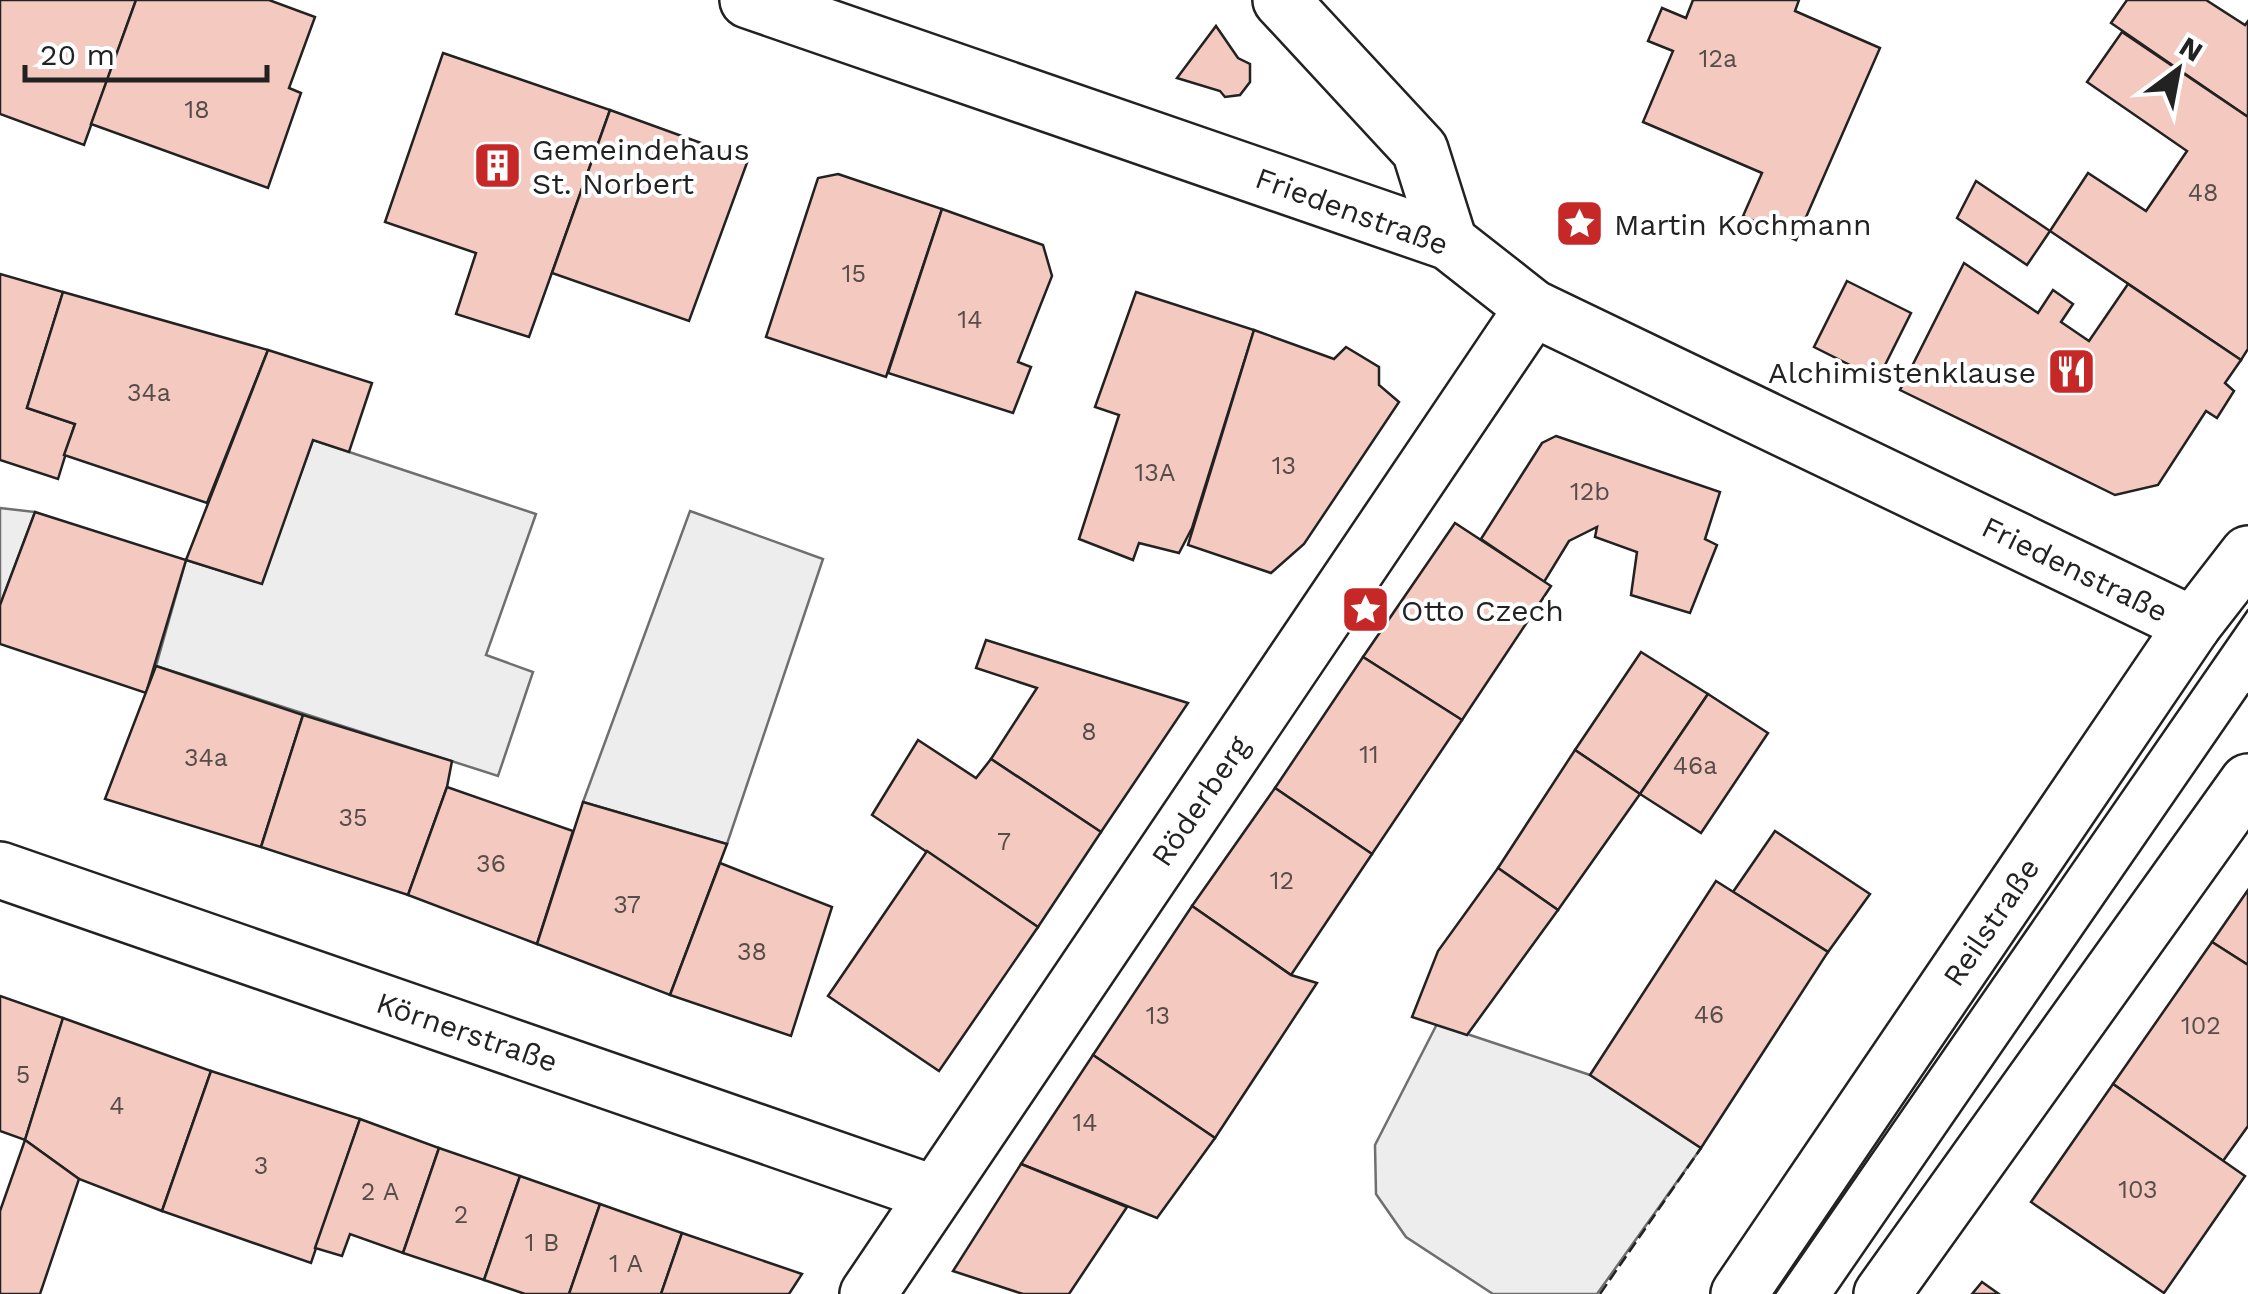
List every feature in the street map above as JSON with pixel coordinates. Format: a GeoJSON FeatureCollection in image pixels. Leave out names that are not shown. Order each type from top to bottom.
{"type":"FeatureCollection","features":[{"type":"Feature","properties":{"kind":"street","name":"Friedenstraße"},"geometry":{"type":"LineString","coordinates":[[748,0],[1449,242],[1533,308],[2193,625]]}},
{"type":"Feature","properties":{"kind":"street"},"geometry":{"type":"LineString","coordinates":[[1281,0],[1420,150],[1449,242]]}},
{"type":"Feature","properties":{"kind":"street","name":"Röderberg"},"geometry":{"type":"LineString","coordinates":[[868,1294],[1533,308]]}},
{"type":"Feature","properties":{"kind":"street","name":"Reilstraße"},"geometry":{"type":"LineString","coordinates":[[1740,1294],[2193,625],[2248,554]]}},
{"type":"Feature","properties":{"kind":"street"},"geometry":{"type":"LineString","coordinates":[[1882,1294],[2248,782]]}},
{"type":"Feature","properties":{"kind":"street","name":"Körnerstraße"},"geometry":{"type":"LineString","coordinates":[[0,870],[934,1194]]}},
{"type":"Feature","properties":{"kind":"shaded area"},"geometry":{"type":"Polygon","coordinates":[[[313,440],[536,514],[486,655],[533,672],[498,776],[156,666],[186,560],[261,583],[313,440]]]}},
{"type":"Feature","properties":{"kind":"shaded area"},"geometry":{"type":"Polygon","coordinates":[[[0,508],[35,512],[0,605],[0,508]]]}},
{"type":"Feature","properties":{"kind":"shaded area"},"geometry":{"type":"Polygon","coordinates":[[[690,511],[823,559],[727,844],[583,802],[690,511]]]}},
{"type":"Feature","properties":{"kind":"shaded area"},"geometry":{"type":"Polygon","coordinates":[[[1437,1024],[1590,1075],[1701,1148],[1597,1294],[1493,1294],[1406,1237],[1376,1194],[1375,1145],[1437,1024]]]}},
{"type":"Feature","properties":{"kind":"building"},"geometry":{"type":"Polygon","coordinates":[[[0,0],[136,0],[84,145],[0,114],[0,0]]]}},
{"type":"Feature","properties":{"kind":"building"},"geometry":{"type":"Polygon","coordinates":[[[136,0],[269,0],[315,17],[289,88],[301,93],[268,188],[91,124],[136,0]]]}},
{"type":"Feature","properties":{"kind":"building"},"geometry":{"type":"Polygon","coordinates":[[[1693,0],[1799,0],[1795,11],[1880,48],[1796,240],[1743,216],[1762,173],[1643,122],[1673,51],[1648,41],[1662,8],[1686,18],[1693,0]]]}},
{"type":"Feature","properties":{"kind":"building"},"geometry":{"type":"Polygon","coordinates":[[[2127,0],[2206,0],[2245,25],[2248,21],[2248,117],[2111,23],[2127,0]]]}},
{"type":"Feature","properties":{"kind":"building"},"geometry":{"type":"Polygon","coordinates":[[[1216,26],[1238,58],[1250,64],[1250,82],[1240,95],[1225,97],[1220,91],[1177,78],[1216,26]]]}},
{"type":"Feature","properties":{"kind":"building"},"geometry":{"type":"Polygon","coordinates":[[[2122,32],[2248,117],[2248,349],[2241,360],[2050,231],[2088,173],[2146,211],[2187,151],[2087,82],[2122,32]]]}},
{"type":"Feature","properties":{"kind":"building","name":"Gemeindehaus St. Norbert"},"geometry":{"type":"Polygon","coordinates":[[[443,53],[610,110],[529,337],[456,314],[476,253],[385,222],[443,53]]]}},
{"type":"Feature","properties":{"kind":"building"},"geometry":{"type":"Polygon","coordinates":[[[610,110],[748,160],[689,321],[552,273],[610,110]]]}},
{"type":"Feature","properties":{"kind":"building"},"geometry":{"type":"Polygon","coordinates":[[[838,174],[942,209],[886,377],[766,337],[818,178],[838,174]]]}},
{"type":"Feature","properties":{"kind":"building"},"geometry":{"type":"Polygon","coordinates":[[[1976,181],[2050,231],[2027,265],[1957,218],[1976,181]]]}},
{"type":"Feature","properties":{"kind":"building"},"geometry":{"type":"Polygon","coordinates":[[[942,209],[1043,245],[1052,276],[1018,362],[1031,367],[1013,413],[888,373],[942,209]]]}},
{"type":"Feature","properties":{"kind":"building","name":"Alchimistenklause"},"geometry":{"type":"Polygon","coordinates":[[[1964,263],[2038,313],[2053,290],[2073,304],[2061,322],[2089,341],[2128,284],[2241,360],[2225,383],[2234,391],[2217,418],[2206,411],[2158,485],[2115,495],[1900,390],[1964,263]]]}},
{"type":"Feature","properties":{"kind":"building"},"geometry":{"type":"Polygon","coordinates":[[[0,274],[63,292],[27,408],[75,424],[58,479],[0,460],[0,274]]]}},
{"type":"Feature","properties":{"kind":"building"},"geometry":{"type":"Polygon","coordinates":[[[1847,281],[1911,313],[1878,379],[1814,347],[1847,281]]]}},
{"type":"Feature","properties":{"kind":"building"},"geometry":{"type":"Polygon","coordinates":[[[63,292],[268,350],[207,503],[64,455],[75,424],[27,408],[63,292]]]}},
{"type":"Feature","properties":{"kind":"building"},"geometry":{"type":"Polygon","coordinates":[[[1136,292],[1254,330],[1192,528],[1179,553],[1139,543],[1133,560],[1079,539],[1119,415],[1095,407],[1136,292]]]}},
{"type":"Feature","properties":{"kind":"building"},"geometry":{"type":"Polygon","coordinates":[[[1254,330],[1334,359],[1346,347],[1379,367],[1379,385],[1399,402],[1304,544],[1271,573],[1188,545],[1254,330]]]}},
{"type":"Feature","properties":{"kind":"building"},"geometry":{"type":"Polygon","coordinates":[[[268,350],[372,383],[349,452],[313,440],[262,584],[186,560],[268,350]]]}},
{"type":"Feature","properties":{"kind":"building"},"geometry":{"type":"Polygon","coordinates":[[[1556,436],[1720,492],[1705,539],[1717,545],[1690,613],[1631,595],[1637,552],[1595,537],[1597,527],[1569,541],[1544,582],[1481,539],[1542,443],[1556,436]]]}},
{"type":"Feature","properties":{"kind":"building"},"geometry":{"type":"Polygon","coordinates":[[[35,512],[186,560],[146,693],[0,644],[0,605],[35,512]]]}},
{"type":"Feature","properties":{"kind":"building"},"geometry":{"type":"Polygon","coordinates":[[[1455,523],[1551,586],[1462,720],[1363,657],[1455,523]]]}},
{"type":"Feature","properties":{"kind":"building"},"geometry":{"type":"Polygon","coordinates":[[[986,640],[1188,703],[1101,832],[991,759],[1037,688],[976,668],[986,640]]]}},
{"type":"Feature","properties":{"kind":"building"},"geometry":{"type":"Polygon","coordinates":[[[1641,652],[1708,694],[1640,794],[1575,750],[1641,652]]]}},
{"type":"Feature","properties":{"kind":"building"},"geometry":{"type":"Polygon","coordinates":[[[1363,657],[1462,720],[1372,854],[1275,788],[1363,657]]]}},
{"type":"Feature","properties":{"kind":"building"},"geometry":{"type":"Polygon","coordinates":[[[156,666],[303,715],[261,847],[105,799],[156,666]]]}},
{"type":"Feature","properties":{"kind":"building"},"geometry":{"type":"Polygon","coordinates":[[[1708,694],[1768,733],[1701,833],[1640,794],[1708,694]]]}},
{"type":"Feature","properties":{"kind":"building"},"geometry":{"type":"Polygon","coordinates":[[[303,715],[452,761],[447,787],[408,895],[261,847],[303,715]]]}},
{"type":"Feature","properties":{"kind":"building"},"geometry":{"type":"Polygon","coordinates":[[[918,740],[976,778],[991,759],[1101,832],[1038,927],[872,815],[918,740]]]}},
{"type":"Feature","properties":{"kind":"building"},"geometry":{"type":"Polygon","coordinates":[[[1575,750],[1640,794],[1558,910],[1498,868],[1575,750]]]}},
{"type":"Feature","properties":{"kind":"building"},"geometry":{"type":"Polygon","coordinates":[[[447,787],[573,831],[537,944],[408,895],[447,787]]]}},
{"type":"Feature","properties":{"kind":"building"},"geometry":{"type":"Polygon","coordinates":[[[1275,788],[1372,854],[1291,975],[1192,906],[1275,788]]]}},
{"type":"Feature","properties":{"kind":"building"},"geometry":{"type":"Polygon","coordinates":[[[583,802],[727,844],[670,995],[537,944],[583,802]]]}},
{"type":"Feature","properties":{"kind":"building"},"geometry":{"type":"Polygon","coordinates":[[[1775,831],[1870,894],[1828,952],[1733,892],[1775,831]]]}},
{"type":"Feature","properties":{"kind":"building"},"geometry":{"type":"Polygon","coordinates":[[[927,851],[1038,927],[939,1071],[828,996],[927,851]]]}},
{"type":"Feature","properties":{"kind":"building"},"geometry":{"type":"Polygon","coordinates":[[[720,863],[832,907],[791,1036],[670,995],[720,863]]]}},
{"type":"Feature","properties":{"kind":"building"},"geometry":{"type":"Polygon","coordinates":[[[1498,868],[1558,910],[1467,1035],[1412,1017],[1438,951],[1498,868]]]}},
{"type":"Feature","properties":{"kind":"building"},"geometry":{"type":"Polygon","coordinates":[[[1716,881],[1828,952],[1701,1148],[1590,1075],[1716,881]]]}},
{"type":"Feature","properties":{"kind":"building"},"geometry":{"type":"Polygon","coordinates":[[[2248,890],[2248,965],[2212,942],[2248,890]]]}},
{"type":"Feature","properties":{"kind":"building"},"geometry":{"type":"Polygon","coordinates":[[[1192,906],[1291,975],[1317,983],[1215,1138],[1093,1055],[1192,906]]]}},
{"type":"Feature","properties":{"kind":"building"},"geometry":{"type":"Polygon","coordinates":[[[2212,942],[2248,965],[2248,1126],[2223,1161],[2113,1084],[2212,942]]]}},
{"type":"Feature","properties":{"kind":"building"},"geometry":{"type":"Polygon","coordinates":[[[0,996],[63,1018],[25,1140],[0,1131],[0,996]]]}},
{"type":"Feature","properties":{"kind":"building"},"geometry":{"type":"Polygon","coordinates":[[[63,1018],[211,1071],[162,1211],[79,1179],[25,1140],[63,1018]]]}},
{"type":"Feature","properties":{"kind":"building"},"geometry":{"type":"Polygon","coordinates":[[[1093,1055],[1215,1138],[1157,1218],[1021,1164],[1093,1055]]]}},
{"type":"Feature","properties":{"kind":"building"},"geometry":{"type":"Polygon","coordinates":[[[211,1071],[360,1119],[311,1263],[162,1211],[211,1071]]]}},
{"type":"Feature","properties":{"kind":"building"},"geometry":{"type":"Polygon","coordinates":[[[2113,1084],[2245,1176],[2164,1293],[2031,1202],[2113,1084]]]}},
{"type":"Feature","properties":{"kind":"building"},"geometry":{"type":"Polygon","coordinates":[[[360,1119],[439,1148],[403,1253],[350,1234],[342,1256],[315,1248],[360,1119]]]}},
{"type":"Feature","properties":{"kind":"building"},"geometry":{"type":"Polygon","coordinates":[[[25,1140],[79,1179],[40,1294],[0,1294],[0,1211],[25,1140]]]}},
{"type":"Feature","properties":{"kind":"building"},"geometry":{"type":"Polygon","coordinates":[[[439,1148],[520,1176],[484,1280],[403,1253],[439,1148]]]}},
{"type":"Feature","properties":{"kind":"building"},"geometry":{"type":"Polygon","coordinates":[[[1021,1164],[1127,1207],[1069,1294],[1023,1294],[953,1271],[1021,1164]]]}},
{"type":"Feature","properties":{"kind":"building"},"geometry":{"type":"Polygon","coordinates":[[[520,1176],[600,1204],[569,1294],[525,1294],[484,1280],[520,1176]]]}},
{"type":"Feature","properties":{"kind":"building"},"geometry":{"type":"Polygon","coordinates":[[[600,1204],[682,1233],[661,1294],[569,1294],[600,1204]]]}},
{"type":"Feature","properties":{"kind":"building"},"geometry":{"type":"Polygon","coordinates":[[[682,1233],[802,1274],[789,1294],[661,1294],[682,1233]]]}},
{"type":"Feature","properties":{"kind":"building"},"geometry":{"type":"Polygon","coordinates":[[[1982,1282],[1999,1294],[1972,1294],[1982,1282]]]}},
{"type":"Feature","properties":{"kind":"tram line"},"geometry":{"type":"LineString","coordinates":[[1775,1294],[2248,610]]}},
{"type":"Feature","properties":{"kind":"tram line"},"geometry":{"type":"LineString","coordinates":[[1835,1294],[2248,694]]}},
{"type":"Feature","properties":{"kind":"fence"},"geometry":{"type":"LineString","coordinates":[[1600,1294],[1701,1148]]}},
{"type":"Feature","properties":{"kind":"place","name":"Gemeindehaus St. Norbert"},"geometry":{"type":"Point","coordinates":[497,166]}},
{"type":"Feature","properties":{"kind":"place","name":"Martin Kochmann"},"geometry":{"type":"Point","coordinates":[1579,224]}},
{"type":"Feature","properties":{"kind":"place","name":"Alchimistenklause"},"geometry":{"type":"Point","coordinates":[2071,372]}},
{"type":"Feature","properties":{"kind":"place","name":"Otto Czech"},"geometry":{"type":"Point","coordinates":[1366,610]}}]}
